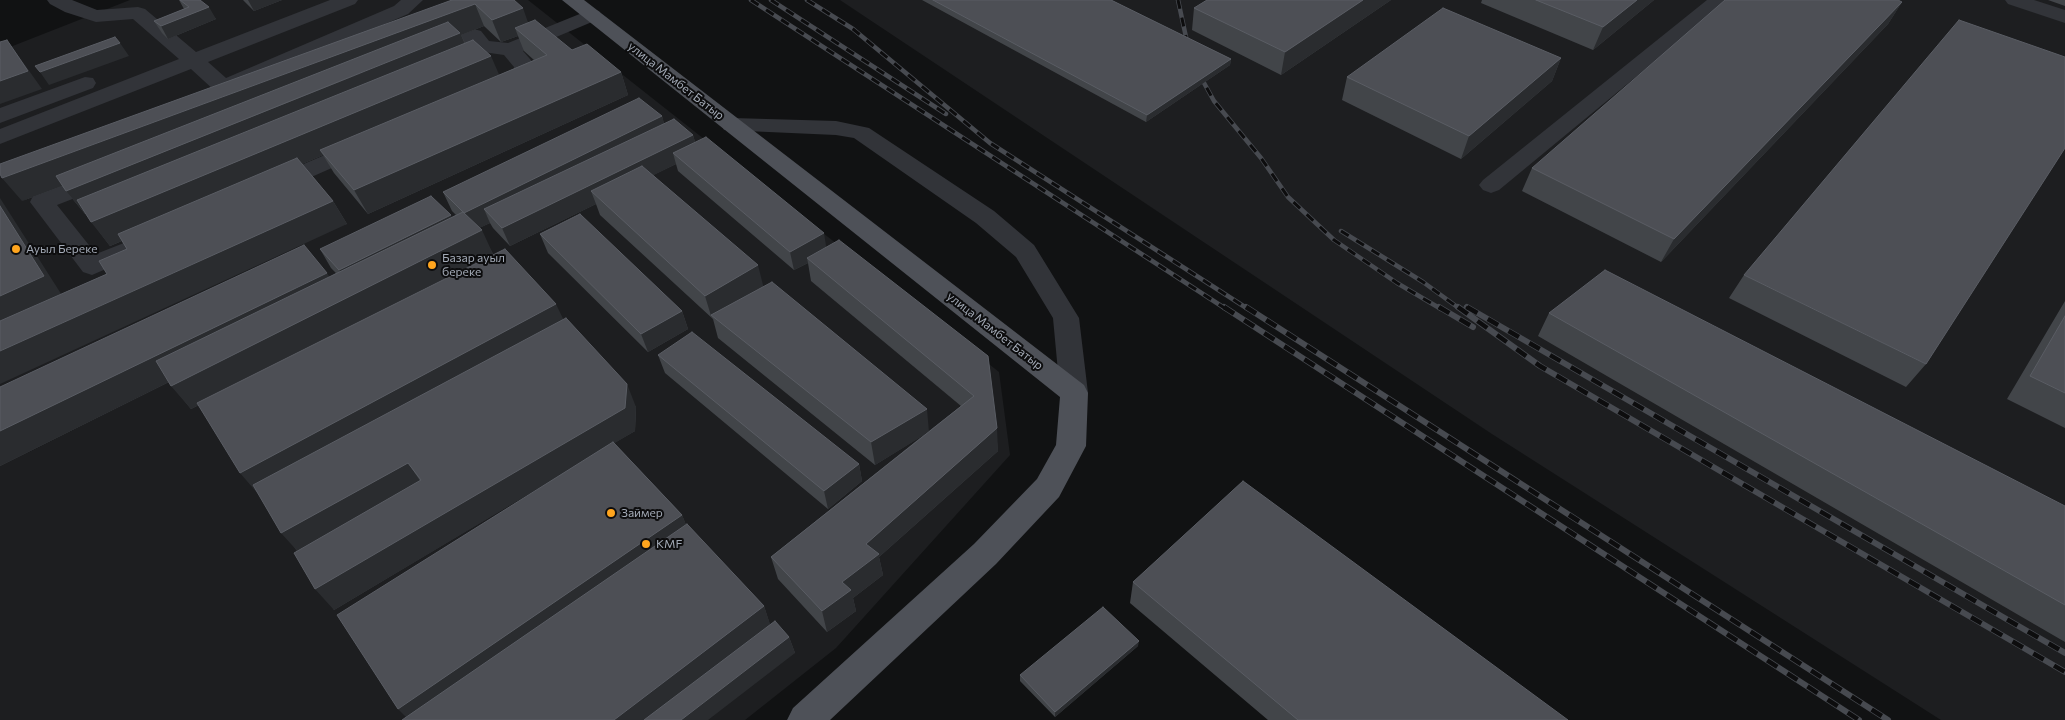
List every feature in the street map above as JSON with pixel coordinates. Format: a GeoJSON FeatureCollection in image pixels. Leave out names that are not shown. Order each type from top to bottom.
{"type":"FeatureCollection","features":[{"type":"Feature","properties":{"kind":"main road","name":"улица Мамбет Батыр"},"geometry":{"type":"LineString","coordinates":[[582,7],[1074,393]]}},
{"type":"Feature","properties":{"kind":"main road"},"geometry":{"type":"LineString","coordinates":[[805,720],[985,554],[1048,488],[1072,446],[1074,393]]}},
{"type":"Feature","properties":{"kind":"lane"},"geometry":{"type":"LineString","coordinates":[[57,0],[72,8],[96,16],[138,13],[194,61],[214,90],[400,10],[413,0]]}},
{"type":"Feature","properties":{"kind":"lane"},"geometry":{"type":"LineString","coordinates":[[0,136],[348,0]]}},
{"type":"Feature","properties":{"kind":"lane"},"geometry":{"type":"LineString","coordinates":[[1491,185],[1719,0]]}},
{"type":"Feature","properties":{"kind":"lane"},"geometry":{"type":"LineString","coordinates":[[2015,0],[2065,17]]}},
{"type":"Feature","properties":{"kind":"lane"},"geometry":{"type":"LineString","coordinates":[[410,60],[474,35],[483,47],[510,49],[582,7]]}},
{"type":"Feature","properties":{"kind":"lane"},"geometry":{"type":"LineString","coordinates":[[0,116],[177,47]]}},
{"type":"Feature","properties":{"kind":"lane"},"geometry":{"type":"LineString","coordinates":[[478,94],[524,74],[525,66],[510,49]]}},
{"type":"Feature","properties":{"kind":"lane"},"geometry":{"type":"LineString","coordinates":[[732,125],[836,128],[861,133],[985,217],[1025,251],[1066,318],[1074,393]]}},
{"type":"Feature","properties":{"kind":"lane"},"geometry":{"type":"LineString","coordinates":[[259,192],[377,139]]}},
{"type":"Feature","properties":{"kind":"lane"},"geometry":{"type":"LineString","coordinates":[[125,170],[42,202],[92,266],[150,240]]}},
{"type":"Feature","properties":{"kind":"shaded area","name":"Базар ауыл береке"},"geometry":{"type":"Polygon","coordinates":[[[130,0],[528,0],[999,372],[1010,455],[836,648],[745,720],[0,720],[0,51],[130,0]]]}},
{"type":"Feature","properties":{"kind":"shaded area"},"geometry":{"type":"Polygon","coordinates":[[[840,0],[2065,0],[2065,720],[1941,720],[1492,434],[840,0]]]}},
{"type":"Feature","properties":{"kind":"building"},"geometry":{"type":"Polygon","coordinates":[[[180,0],[200,0],[209,7],[161,26],[154,21],[189,7],[180,0]]]}},
{"type":"Feature","properties":{"kind":"building"},"geometry":{"type":"Polygon","coordinates":[[[452,0],[514,0],[523,8],[492,20],[475,4],[2,178],[0,174],[0,164],[452,0]]]}},
{"type":"Feature","properties":{"kind":"building"},"geometry":{"type":"Polygon","coordinates":[[[933,0],[1111,0],[1231,59],[1147,115],[933,0]]]}},
{"type":"Feature","properties":{"kind":"building"},"geometry":{"type":"Polygon","coordinates":[[[1207,0],[1363,0],[1285,52],[1194,8],[1207,0]]]}},
{"type":"Feature","properties":{"kind":"building"},"geometry":{"type":"Polygon","coordinates":[[[1536,0],[1637,0],[1603,27],[1536,0]]]}},
{"type":"Feature","properties":{"kind":"building"},"geometry":{"type":"Polygon","coordinates":[[[1725,0],[1898,0],[1902,2],[1674,239],[1532,168],[1725,0]]]}},
{"type":"Feature","properties":{"kind":"building"},"geometry":{"type":"Polygon","coordinates":[[[1443,8],[1561,58],[1469,136],[1347,77],[1443,8]]]}},
{"type":"Feature","properties":{"kind":"building"},"geometry":{"type":"Polygon","coordinates":[[[535,20],[572,50],[587,44],[621,72],[354,190],[320,150],[547,55],[515,28],[535,20]]]}},
{"type":"Feature","properties":{"kind":"building"},"geometry":{"type":"Polygon","coordinates":[[[1959,20],[2065,57],[2065,148],[1926,364],[1744,275],[1959,20]]]}},
{"type":"Feature","properties":{"kind":"building"},"geometry":{"type":"Polygon","coordinates":[[[448,22],[460,33],[66,191],[56,176],[448,22]]]}},
{"type":"Feature","properties":{"kind":"building"},"geometry":{"type":"Polygon","coordinates":[[[115,37],[120,43],[40,72],[35,66],[115,37]]]}},
{"type":"Feature","properties":{"kind":"building"},"geometry":{"type":"Polygon","coordinates":[[[7,40],[28,71],[0,81],[0,42],[7,40]]]}},
{"type":"Feature","properties":{"kind":"building"},"geometry":{"type":"Polygon","coordinates":[[[473,40],[491,56],[91,222],[77,200],[473,40]]]}},
{"type":"Feature","properties":{"kind":"building"},"geometry":{"type":"Polygon","coordinates":[[[639,98],[662,116],[464,213],[443,192],[639,98]]]}},
{"type":"Feature","properties":{"kind":"building"},"geometry":{"type":"Polygon","coordinates":[[[674,119],[693,135],[502,228],[484,209],[674,119]]]}},
{"type":"Feature","properties":{"kind":"building"},"geometry":{"type":"Polygon","coordinates":[[[706,137],[824,233],[790,252],[673,153],[706,137]]]}},
{"type":"Feature","properties":{"kind":"building"},"geometry":{"type":"Polygon","coordinates":[[[297,158],[333,201],[0,351],[0,321],[107,274],[99,261],[127,249],[118,234],[297,158]]]}},
{"type":"Feature","properties":{"kind":"building"},"geometry":{"type":"Polygon","coordinates":[[[642,166],[758,265],[705,296],[591,191],[642,166]]]}},
{"type":"Feature","properties":{"kind":"building"},"geometry":{"type":"Polygon","coordinates":[[[431,196],[451,215],[339,270],[320,249],[431,196]]]}},
{"type":"Feature","properties":{"kind":"building"},"geometry":{"type":"Polygon","coordinates":[[[0,206],[44,276],[0,296],[0,206]]]}},
{"type":"Feature","properties":{"kind":"building"},"geometry":{"type":"Polygon","coordinates":[[[463,212],[482,230],[171,386],[156,361],[463,212]]]}},
{"type":"Feature","properties":{"kind":"building"},"geometry":{"type":"Polygon","coordinates":[[[580,214],[682,311],[641,334],[540,234],[580,214]]]}},
{"type":"Feature","properties":{"kind":"building"},"geometry":{"type":"Polygon","coordinates":[[[839,240],[988,356],[997,428],[866,544],[879,554],[842,582],[851,590],[822,611],[771,557],[974,396],[807,258],[839,240]]]}},
{"type":"Feature","properties":{"kind":"building"},"geometry":{"type":"Polygon","coordinates":[[[304,245],[327,273],[0,431],[0,387],[304,245]]]}},
{"type":"Feature","properties":{"kind":"building"},"geometry":{"type":"Polygon","coordinates":[[[505,249],[556,304],[240,473],[197,403],[505,249]]]}},
{"type":"Feature","properties":{"kind":"building"},"geometry":{"type":"Polygon","coordinates":[[[1605,270],[2065,506],[2065,605],[1549,313],[1605,270]]]}},
{"type":"Feature","properties":{"kind":"building"},"geometry":{"type":"Polygon","coordinates":[[[772,282],[927,409],[871,442],[711,315],[772,282]]]}},
{"type":"Feature","properties":{"kind":"building"},"geometry":{"type":"Polygon","coordinates":[[[2065,316],[2065,393],[2030,376],[2065,316]]]}},
{"type":"Feature","properties":{"kind":"building"},"geometry":{"type":"Polygon","coordinates":[[[566,318],[627,384],[625,408],[315,589],[294,553],[421,480],[408,463],[281,533],[253,485],[566,318]]]}},
{"type":"Feature","properties":{"kind":"building"},"geometry":{"type":"Polygon","coordinates":[[[692,332],[859,464],[824,491],[658,355],[692,332]]]}},
{"type":"Feature","properties":{"kind":"building"},"geometry":{"type":"Polygon","coordinates":[[[613,442],[682,515],[398,709],[337,615],[613,442]]]}},
{"type":"Feature","properties":{"kind":"building"},"geometry":{"type":"Polygon","coordinates":[[[1243,481],[1568,720],[1298,720],[1133,582],[1243,481]]]}},
{"type":"Feature","properties":{"kind":"building"},"geometry":{"type":"Polygon","coordinates":[[[687,524],[764,606],[614,720],[402,720],[687,524]]]}},
{"type":"Feature","properties":{"kind":"building"},"geometry":{"type":"Polygon","coordinates":[[[1103,607],[1139,641],[1055,712],[1020,675],[1103,607]]]}},
{"type":"Feature","properties":{"kind":"building"},"geometry":{"type":"Polygon","coordinates":[[[775,621],[789,637],[681,720],[644,720],[775,621]]]}},
{"type":"Feature","properties":{"kind":"railway"},"geometry":{"type":"LineString","coordinates":[[751,0],[1226,309]]}},
{"type":"Feature","properties":{"kind":"railway"},"geometry":{"type":"LineString","coordinates":[[771,0],[946,114]]}},
{"type":"Feature","properties":{"kind":"railway"},"geometry":{"type":"LineString","coordinates":[[807,0],[853,29],[990,143],[1248,309]]}},
{"type":"Feature","properties":{"kind":"railway"},"geometry":{"type":"LineString","coordinates":[[1178,0],[1189,51]]}},
{"type":"Feature","properties":{"kind":"railway"},"geometry":{"type":"LineString","coordinates":[[1198,72],[1214,101],[1261,158],[1288,197],[1334,240],[1397,283],[1441,309]]}},
{"type":"Feature","properties":{"kind":"railway"},"geometry":{"type":"LineString","coordinates":[[1341,231],[1423,282],[1460,309]]}},
{"type":"Feature","properties":{"kind":"railway"},"geometry":{"type":"LineString","coordinates":[[1224,307],[1859,720]]}},
{"type":"Feature","properties":{"kind":"railway"},"geometry":{"type":"LineString","coordinates":[[1246,307],[1888,720]]}},
{"type":"Feature","properties":{"kind":"railway"},"geometry":{"type":"LineString","coordinates":[[1439,307],[1473,327]]}},
{"type":"Feature","properties":{"kind":"railway"},"geometry":{"type":"LineString","coordinates":[[1458,307],[1540,366],[2065,672]]}},
{"type":"Feature","properties":{"kind":"railway"},"geometry":{"type":"LineString","coordinates":[[1467,307],[2065,653]]}},
{"type":"Feature","properties":{"kind":"place","name":"Ауыл Береке"},"geometry":{"type":"Point","coordinates":[16,249]}},
{"type":"Feature","properties":{"kind":"place","name":"Базар ауыл береке"},"geometry":{"type":"Point","coordinates":[432,265]}},
{"type":"Feature","properties":{"kind":"place","name":"Займер"},"geometry":{"type":"Point","coordinates":[611,513]}},
{"type":"Feature","properties":{"kind":"place","name":"KMF"},"geometry":{"type":"Point","coordinates":[646,544]}}]}
